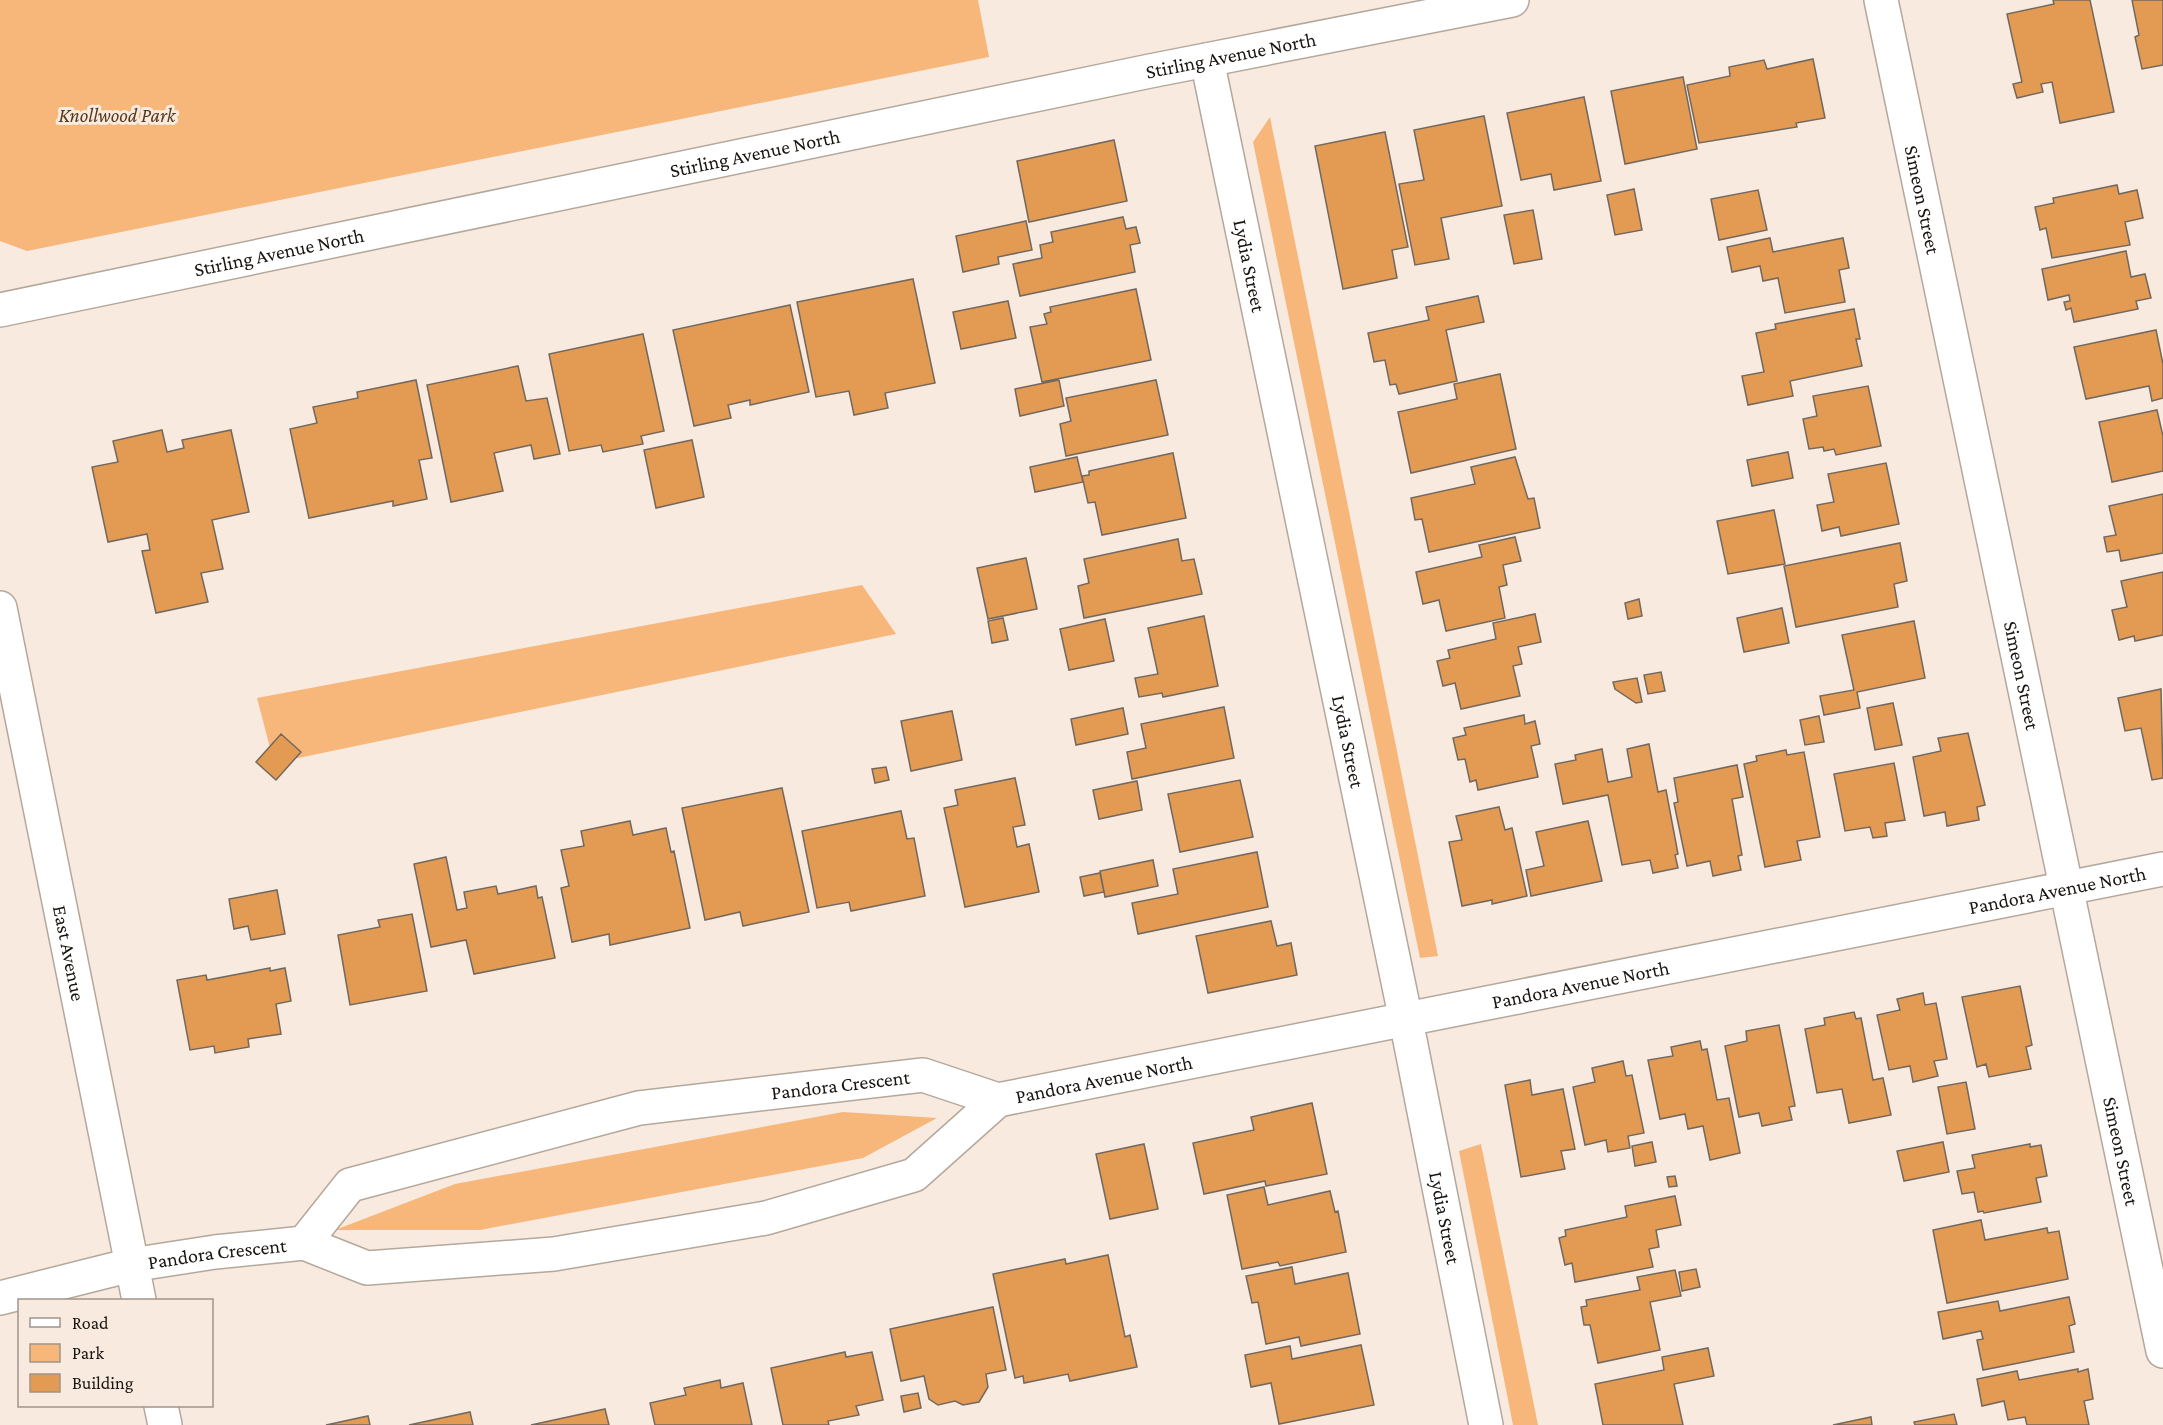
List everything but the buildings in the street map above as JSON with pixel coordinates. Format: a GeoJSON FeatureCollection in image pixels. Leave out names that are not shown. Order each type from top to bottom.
{"type":"FeatureCollection","features":[{"type":"Feature","properties":{"kind":"street","name":"Stirling Avenue North"},"geometry":{"type":"LineString","coordinates":[[0,310],[1207,60],[1512,0]]}},
{"type":"Feature","properties":{"kind":"street","name":"Simeon Street"},"geometry":{"type":"LineString","coordinates":[[1881,0],[2163,1351]]}},
{"type":"Feature","properties":{"kind":"street","name":"Lydia Street"},"geometry":{"type":"LineString","coordinates":[[1207,60],[1406,1020],[1486,1425]]}},
{"type":"Feature","properties":{"kind":"street","name":"East Avenue"},"geometry":{"type":"LineString","coordinates":[[0,608],[139,1299]]}},
{"type":"Feature","properties":{"kind":"street","name":"Pandora Avenue North"},"geometry":{"type":"LineString","coordinates":[[998,1100],[2163,869]]}},
{"type":"Feature","properties":{"kind":"street","name":"Pandora Crescent"},"geometry":{"type":"LineString","coordinates":[[131,1265],[199,1254],[304,1243],[367,1269],[554,1254],[766,1218],[915,1175],[998,1100],[923,1075],[639,1108],[350,1185],[304,1243]]}},
{"type":"Feature","properties":{"kind":"street"},"geometry":{"type":"LineString","coordinates":[[0,1298],[131,1265]]}},
{"type":"Feature","properties":{"kind":"street"},"geometry":{"type":"LineString","coordinates":[[161,1407],[165,1425]]}},
{"type":"Feature","properties":{"kind":"green space","name":"Knollwood Park"},"geometry":{"type":"Polygon","coordinates":[[[0,0],[978,0],[989,57],[27,251],[0,241],[0,0]]]}},
{"type":"Feature","properties":{"kind":"green space"},"geometry":{"type":"Polygon","coordinates":[[[1270,117],[1438,956],[1420,958],[1253,142],[1270,117]]]}},
{"type":"Feature","properties":{"kind":"green space"},"geometry":{"type":"Polygon","coordinates":[[[862,585],[896,634],[274,763],[257,698],[862,585]]]}},
{"type":"Feature","properties":{"kind":"green space"},"geometry":{"type":"Polygon","coordinates":[[[843,1112],[937,1118],[863,1158],[480,1230],[335,1230],[455,1184],[843,1112]]]}},
{"type":"Feature","properties":{"kind":"green space"},"geometry":{"type":"Polygon","coordinates":[[[1481,1144],[1538,1425],[1513,1425],[1459,1151],[1481,1144]]]}}]}
